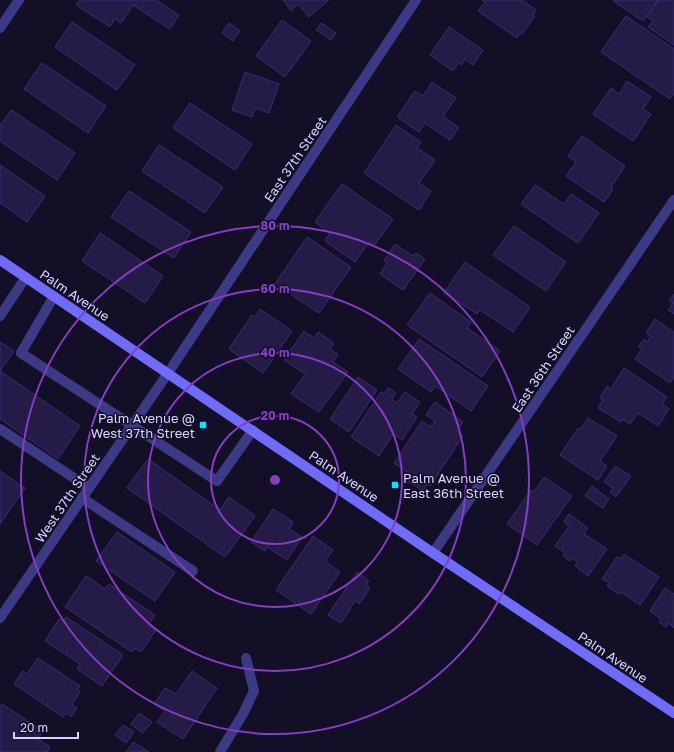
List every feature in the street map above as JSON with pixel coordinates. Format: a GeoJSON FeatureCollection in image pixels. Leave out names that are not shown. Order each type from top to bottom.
{"type":"FeatureCollection","features":[{"type":"Feature","properties":{"kind":"main road","name":"Palm Avenue"},"geometry":{"type":"LineString","coordinates":[[0,260],[433,553],[674,713]]}},
{"type":"Feature","properties":{"kind":"street"},"geometry":{"type":"LineString","coordinates":[[0,28],[19,0]]}},
{"type":"Feature","properties":{"kind":"street","name":"East 37th Street"},"geometry":{"type":"LineString","coordinates":[[168,373],[416,0]]}},
{"type":"Feature","properties":{"kind":"street","name":"East 36th Street"},"geometry":{"type":"LineString","coordinates":[[433,553],[674,200]]}},
{"type":"Feature","properties":{"kind":"street"},"geometry":{"type":"LineString","coordinates":[[0,316],[26,277]]}},
{"type":"Feature","properties":{"kind":"street"},"geometry":{"type":"LineString","coordinates":[[54,296],[20,353],[217,481],[253,430]]}},
{"type":"Feature","properties":{"kind":"street","name":"West 37th Street"},"geometry":{"type":"LineString","coordinates":[[0,618],[168,373]]}},
{"type":"Feature","properties":{"kind":"street"},"geometry":{"type":"LineString","coordinates":[[0,429],[89,488]]}},
{"type":"Feature","properties":{"kind":"street"},"geometry":{"type":"LineString","coordinates":[[82,498],[193,571]]}},
{"type":"Feature","properties":{"kind":"street"},"geometry":{"type":"LineString","coordinates":[[220,752],[243,714],[254,691],[246,658]]}},
{"type":"Feature","properties":{"kind":"building"},"geometry":{"type":"Polygon","coordinates":[[[80,0],[156,0],[179,15],[170,29],[133,5],[121,23],[115,19],[110,27],[76,5],[80,0]]]}},
{"type":"Feature","properties":{"kind":"building"},"geometry":{"type":"Polygon","coordinates":[[[283,0],[329,0],[309,17],[298,4],[291,11],[283,0]]]}},
{"type":"Feature","properties":{"kind":"building"},"geometry":{"type":"Polygon","coordinates":[[[482,0],[522,0],[536,10],[533,15],[535,16],[522,34],[520,33],[517,38],[478,11],[485,2],[482,0]]]}},
{"type":"Feature","properties":{"kind":"building"},"geometry":{"type":"Polygon","coordinates":[[[658,0],[643,21],[613,1],[658,0]]]}},
{"type":"Feature","properties":{"kind":"building"},"geometry":{"type":"Polygon","coordinates":[[[658,0],[674,0],[674,45],[648,27],[653,21],[647,17],[658,0]]]}},
{"type":"Feature","properties":{"kind":"building"},"geometry":{"type":"Polygon","coordinates":[[[626,16],[674,49],[674,93],[670,99],[601,52],[626,16]]]}},
{"type":"Feature","properties":{"kind":"building"},"geometry":{"type":"Polygon","coordinates":[[[282,20],[311,41],[285,77],[256,56],[282,20]]]}},
{"type":"Feature","properties":{"kind":"building"},"geometry":{"type":"Polygon","coordinates":[[[72,22],[135,65],[117,90],[55,47],[72,22]]]}},
{"type":"Feature","properties":{"kind":"building"},"geometry":{"type":"Polygon","coordinates":[[[229,23],[240,31],[233,41],[222,33],[229,23]]]}},
{"type":"Feature","properties":{"kind":"building"},"geometry":{"type":"Polygon","coordinates":[[[321,23],[336,33],[331,40],[316,30],[321,23]]]}},
{"type":"Feature","properties":{"kind":"building"},"geometry":{"type":"Polygon","coordinates":[[[449,27],[483,50],[473,65],[465,59],[461,65],[459,63],[453,71],[430,55],[449,27]]]}},
{"type":"Feature","properties":{"kind":"building"},"geometry":{"type":"Polygon","coordinates":[[[42,63],[106,106],[88,133],[24,89],[42,63]]]}},
{"type":"Feature","properties":{"kind":"building"},"geometry":{"type":"Polygon","coordinates":[[[245,72],[279,84],[269,113],[255,108],[252,117],[232,110],[245,72]]]}},
{"type":"Feature","properties":{"kind":"building"},"geometry":{"type":"Polygon","coordinates":[[[627,81],[651,97],[643,109],[651,114],[633,141],[593,114],[611,88],[619,94],[627,81]]]}},
{"type":"Feature","properties":{"kind":"building"},"geometry":{"type":"Polygon","coordinates":[[[432,82],[456,98],[443,116],[459,128],[450,140],[425,123],[419,132],[397,117],[415,91],[423,96],[432,82]]]}},
{"type":"Feature","properties":{"kind":"building"},"geometry":{"type":"Polygon","coordinates":[[[190,103],[252,144],[235,170],[173,128],[190,103]]]}},
{"type":"Feature","properties":{"kind":"building"},"geometry":{"type":"Polygon","coordinates":[[[11,110],[75,153],[57,180],[0,141],[0,126],[11,110]]]}},
{"type":"Feature","properties":{"kind":"building"},"geometry":{"type":"Polygon","coordinates":[[[396,125],[421,142],[417,148],[435,160],[419,183],[431,191],[419,210],[364,173],[396,125]]]}},
{"type":"Feature","properties":{"kind":"building"},"geometry":{"type":"Polygon","coordinates":[[[582,136],[625,166],[611,187],[613,189],[604,202],[566,176],[576,162],[568,156],[582,136]]]}},
{"type":"Feature","properties":{"kind":"building"},"geometry":{"type":"Polygon","coordinates":[[[159,145],[223,187],[205,213],[142,171],[159,145]]]}},
{"type":"Feature","properties":{"kind":"building"},"geometry":{"type":"Polygon","coordinates":[[[0,165],[45,196],[27,222],[0,203],[0,165]]]}},
{"type":"Feature","properties":{"kind":"building"},"geometry":{"type":"Polygon","coordinates":[[[342,184],[393,219],[374,246],[369,242],[355,262],[325,241],[330,233],[315,222],[342,184]]]}},
{"type":"Feature","properties":{"kind":"building"},"geometry":{"type":"Polygon","coordinates":[[[535,185],[564,204],[571,194],[599,213],[578,243],[521,204],[535,185]]]}},
{"type":"Feature","properties":{"kind":"building"},"geometry":{"type":"Polygon","coordinates":[[[129,191],[191,232],[174,258],[111,217],[129,191]]]}},
{"type":"Feature","properties":{"kind":"building"},"geometry":{"type":"Polygon","coordinates":[[[514,226],[566,262],[546,291],[493,255],[514,226]]]}},
{"type":"Feature","properties":{"kind":"building"},"geometry":{"type":"Polygon","coordinates":[[[100,233],[163,276],[145,303],[82,261],[100,233]]]}},
{"type":"Feature","properties":{"kind":"building"},"geometry":{"type":"Polygon","coordinates":[[[307,237],[351,267],[319,313],[275,284],[307,237]]]}},
{"type":"Feature","properties":{"kind":"building"},"geometry":{"type":"Polygon","coordinates":[[[395,244],[413,256],[416,253],[425,259],[403,290],[380,274],[387,263],[384,261],[395,244]]]}},
{"type":"Feature","properties":{"kind":"building"},"geometry":{"type":"Polygon","coordinates":[[[465,262],[530,307],[513,332],[480,310],[477,314],[444,293],[465,262]]]}},
{"type":"Feature","properties":{"kind":"building"},"geometry":{"type":"Polygon","coordinates":[[[430,293],[471,322],[467,328],[500,351],[482,377],[407,325],[430,293]]]}},
{"type":"Feature","properties":{"kind":"building"},"geometry":{"type":"Polygon","coordinates":[[[674,294],[674,314],[668,310],[673,303],[669,301],[674,294]]]}},
{"type":"Feature","properties":{"kind":"building"},"geometry":{"type":"Polygon","coordinates":[[[260,309],[292,331],[263,373],[229,349],[252,315],[255,317],[260,309]]]}},
{"type":"Feature","properties":{"kind":"building"},"geometry":{"type":"Polygon","coordinates":[[[655,319],[674,332],[674,377],[670,383],[635,359],[642,349],[638,347],[644,339],[647,342],[651,336],[646,333],[655,319]]]}},
{"type":"Feature","properties":{"kind":"building"},"geometry":{"type":"Polygon","coordinates":[[[304,331],[314,338],[318,332],[334,343],[330,349],[338,354],[333,362],[348,372],[319,412],[291,394],[305,374],[284,360],[304,331]]]}},
{"type":"Feature","properties":{"kind":"building"},"geometry":{"type":"Polygon","coordinates":[[[419,339],[488,386],[471,411],[435,386],[431,392],[398,369],[419,339]]]}},
{"type":"Feature","properties":{"kind":"building"},"geometry":{"type":"Polygon","coordinates":[[[0,342],[14,351],[0,371],[0,342]]]}},
{"type":"Feature","properties":{"kind":"building"},"geometry":{"type":"Polygon","coordinates":[[[624,368],[667,397],[662,404],[669,409],[658,426],[638,413],[630,424],[622,419],[621,422],[598,408],[603,400],[600,398],[607,386],[611,389],[624,368]]]}},
{"type":"Feature","properties":{"kind":"building"},"geometry":{"type":"Polygon","coordinates":[[[0,371],[80,426],[58,459],[0,419],[0,371]]]}},
{"type":"Feature","properties":{"kind":"building"},"geometry":{"type":"Polygon","coordinates":[[[358,377],[377,390],[349,432],[330,419],[358,377]]]}},
{"type":"Feature","properties":{"kind":"building"},"geometry":{"type":"Polygon","coordinates":[[[388,388],[396,393],[392,399],[397,403],[405,392],[420,402],[412,414],[417,417],[402,440],[393,434],[379,456],[351,437],[381,392],[384,394],[388,388]]]}},
{"type":"Feature","properties":{"kind":"building"},"geometry":{"type":"Polygon","coordinates":[[[435,402],[463,422],[457,431],[463,436],[430,486],[427,484],[423,491],[406,480],[410,474],[394,463],[422,421],[431,427],[435,421],[426,415],[435,402]]]}},
{"type":"Feature","properties":{"kind":"building"},"geometry":{"type":"Polygon","coordinates":[[[588,418],[617,436],[600,461],[607,466],[598,480],[560,455],[578,428],[580,430],[588,418]]]}},
{"type":"Feature","properties":{"kind":"building"},"geometry":{"type":"Polygon","coordinates":[[[148,459],[220,510],[229,497],[255,516],[225,557],[127,488],[148,459]]]}},
{"type":"Feature","properties":{"kind":"building"},"geometry":{"type":"Polygon","coordinates":[[[615,466],[631,476],[616,497],[610,492],[613,488],[604,482],[615,466]]]}},
{"type":"Feature","properties":{"kind":"building"},"geometry":{"type":"Polygon","coordinates":[[[0,471],[25,488],[0,524],[0,471]]]}},
{"type":"Feature","properties":{"kind":"building"},"geometry":{"type":"Polygon","coordinates":[[[544,477],[572,496],[537,545],[507,524],[531,490],[534,492],[544,477]]]}},
{"type":"Feature","properties":{"kind":"building"},"geometry":{"type":"Polygon","coordinates":[[[592,486],[609,499],[603,508],[585,496],[592,486]]]}},
{"type":"Feature","properties":{"kind":"building"},"geometry":{"type":"Polygon","coordinates":[[[273,509],[293,522],[289,529],[302,537],[287,560],[267,547],[265,551],[251,542],[273,509]]]}},
{"type":"Feature","properties":{"kind":"building"},"geometry":{"type":"Polygon","coordinates":[[[569,514],[588,528],[584,534],[607,549],[588,576],[575,566],[578,562],[572,558],[570,561],[563,556],[565,553],[555,546],[569,526],[564,522],[569,514]]]}},
{"type":"Feature","properties":{"kind":"building"},"geometry":{"type":"Polygon","coordinates":[[[117,532],[175,572],[155,601],[96,561],[117,532]]]}},
{"type":"Feature","properties":{"kind":"building"},"geometry":{"type":"Polygon","coordinates":[[[313,536],[333,550],[325,561],[340,572],[311,614],[276,590],[313,536]]]}},
{"type":"Feature","properties":{"kind":"building"},"geometry":{"type":"Polygon","coordinates":[[[624,554],[659,577],[640,605],[621,592],[619,594],[607,586],[609,583],[602,579],[617,557],[621,559],[624,554]]]}},
{"type":"Feature","properties":{"kind":"building"},"geometry":{"type":"Polygon","coordinates":[[[357,572],[369,581],[366,585],[370,588],[359,604],[355,601],[341,623],[328,615],[357,572]]]}},
{"type":"Feature","properties":{"kind":"building"},"geometry":{"type":"Polygon","coordinates":[[[86,576],[105,589],[109,584],[155,615],[148,625],[156,630],[141,652],[135,648],[132,652],[65,607],[86,576]]]}},
{"type":"Feature","properties":{"kind":"building"},"geometry":{"type":"Polygon","coordinates":[[[665,588],[674,594],[674,628],[668,623],[666,627],[659,622],[661,619],[650,611],[665,588]]]}},
{"type":"Feature","properties":{"kind":"building"},"geometry":{"type":"Polygon","coordinates":[[[66,617],[123,655],[102,686],[77,669],[80,664],[45,641],[59,619],[63,621],[66,617]]]}},
{"type":"Feature","properties":{"kind":"building"},"geometry":{"type":"Polygon","coordinates":[[[38,658],[80,686],[77,690],[80,692],[72,705],[77,708],[71,717],[66,713],[63,717],[14,684],[23,671],[27,674],[38,658]]]}},
{"type":"Feature","properties":{"kind":"building"},"geometry":{"type":"Polygon","coordinates":[[[192,671],[217,688],[183,739],[157,722],[165,711],[154,704],[165,688],[176,694],[192,671]]]}},
{"type":"Feature","properties":{"kind":"building"},"geometry":{"type":"Polygon","coordinates":[[[2,704],[43,731],[38,739],[50,747],[47,752],[0,752],[0,707],[2,704]]]}},
{"type":"Feature","properties":{"kind":"building"},"geometry":{"type":"Polygon","coordinates":[[[139,713],[152,722],[143,733],[131,724],[139,713]]]}},
{"type":"Feature","properties":{"kind":"building"},"geometry":{"type":"Polygon","coordinates":[[[123,725],[134,732],[126,743],[115,735],[123,725]]]}},
{"type":"Feature","properties":{"kind":"building"},"geometry":{"type":"Polygon","coordinates":[[[133,742],[149,752],[126,752],[133,742]]]}},
{"type":"Feature","properties":{"kind":"place","name":"Palm Avenue @ West 37th Street"},"geometry":{"type":"Point","coordinates":[203,425]}},
{"type":"Feature","properties":{"kind":"place","name":"Palm Avenue @ East 36th Street"},"geometry":{"type":"Point","coordinates":[395,485]}}]}
